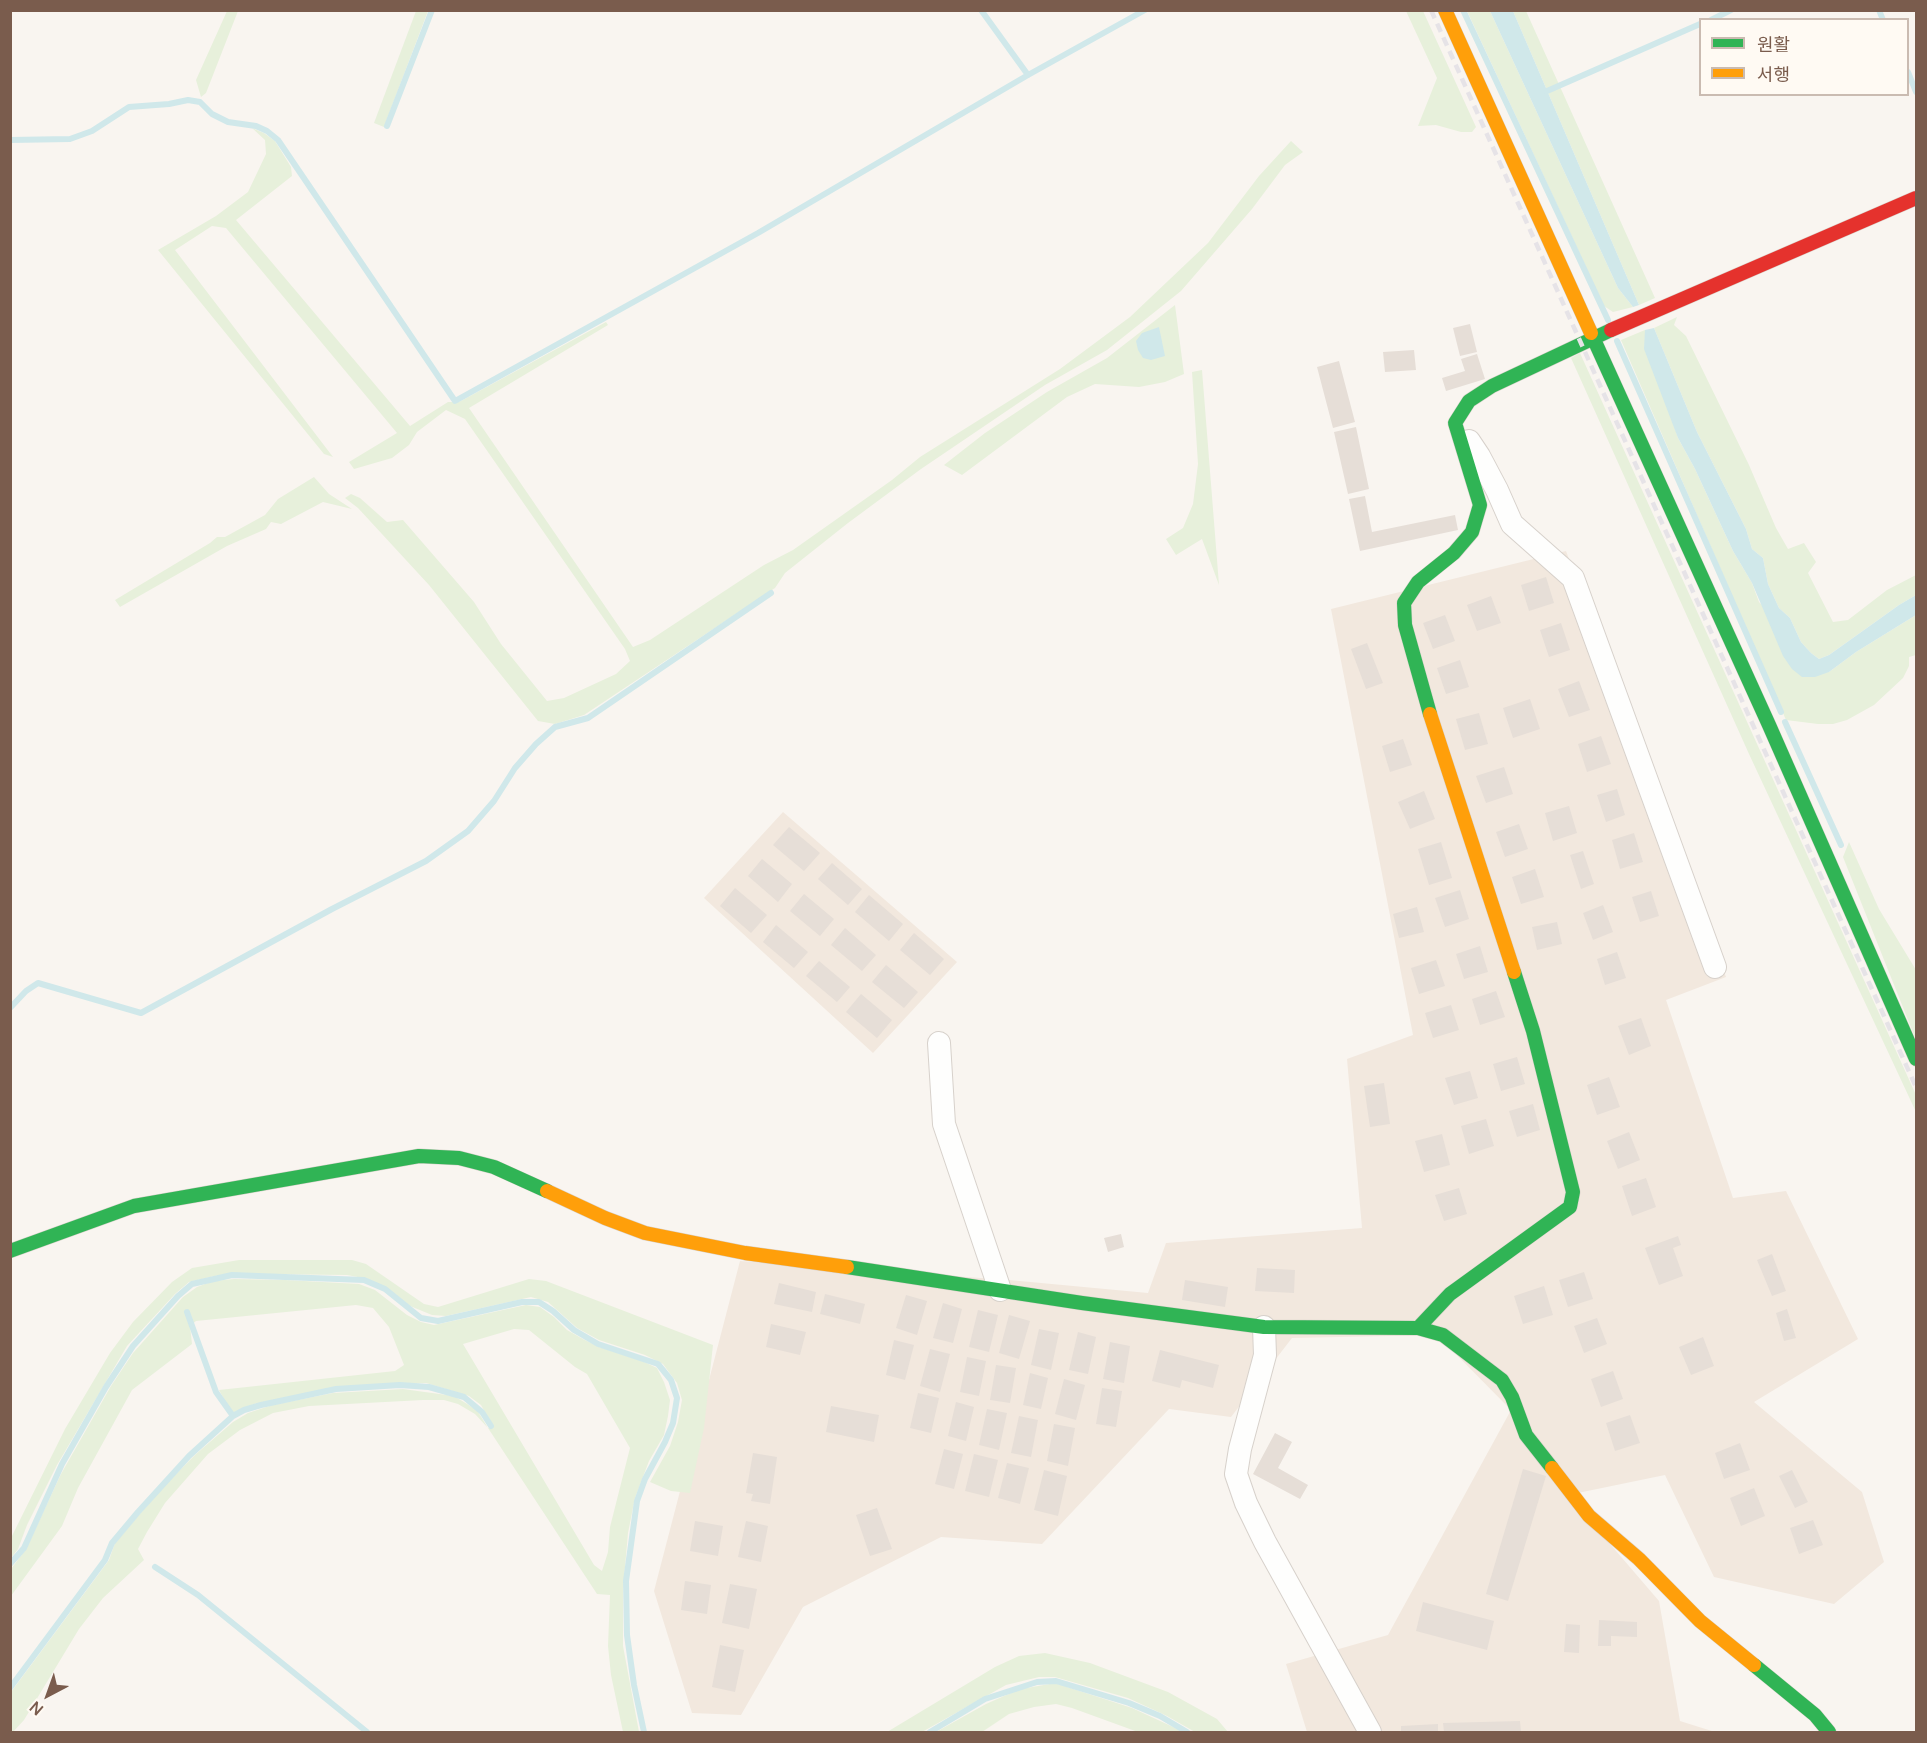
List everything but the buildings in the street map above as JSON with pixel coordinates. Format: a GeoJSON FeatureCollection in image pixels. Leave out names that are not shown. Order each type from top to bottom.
{"type":"FeatureCollection","features":[{"type":"Feature","properties":{"kind":"street"},"geometry":{"type":"LineString","coordinates":[[1445,10],[1769,725],[1917,1059]]}},
{"type":"Feature","properties":{"kind":"street"},"geometry":{"type":"LineString","coordinates":[[1418,1328],[1450,1294],[1570,1207],[1574,1192],[1533,1031],[1435,733],[1404,625],[1404,603],[1418,582],[1454,553],[1472,532],[1480,505],[1455,423],[1469,401],[1492,386],[1594,338],[1917,198]]}},
{"type":"Feature","properties":{"kind":"street"},"geometry":{"type":"LineString","coordinates":[[1455,423],[1479,456],[1512,524],[1573,578],[1715,967]]}},
{"type":"Feature","properties":{"kind":"street"},"geometry":{"type":"LineString","coordinates":[[939,1043],[944,1124],[1000,1290]]}},
{"type":"Feature","properties":{"kind":"street"},"geometry":{"type":"LineString","coordinates":[[10,1251],[134,1206],[420,1156],[459,1158],[494,1167],[605,1218],[645,1233],[745,1253],[1264,1328],[1418,1328],[1443,1335],[1502,1380],[1512,1397],[1526,1435],[1589,1516],[1639,1559],[1700,1621],[1815,1715],[1829,1732]]}},
{"type":"Feature","properties":{"kind":"street"},"geometry":{"type":"LineString","coordinates":[[1264,1328],[1266,1355],[1240,1449],[1236,1474],[1246,1503],[1265,1542],[1370,1732]]}},
{"type":"Feature","properties":{"kind":"shaded area"},"geometry":{"type":"Polygon","coordinates":[[[1566,551],[1726,977],[1666,1000],[1733,1198],[1786,1191],[1858,1339],[1754,1402],[1862,1492],[1884,1562],[1834,1604],[1714,1577],[1665,1475],[1568,1495],[1659,1601],[1680,1721],[1715,1732],[1307,1732],[1286,1664],[1388,1635],[1511,1410],[1437,1335],[1292,1338],[1231,1417],[1169,1409],[1042,1544],[941,1537],[803,1607],[741,1715],[692,1713],[654,1591],[740,1261],[1009,1280],[1148,1293],[1166,1243],[1362,1228],[1347,1059],[1413,1035],[1331,609],[1566,551]]]}},
{"type":"Feature","properties":{"kind":"shaded area"},"geometry":{"type":"Polygon","coordinates":[[[783,812],[957,962],[873,1053],[704,898],[783,812]]]}},
{"type":"Feature","properties":{"kind":"green space"},"geometry":{"type":"Polygon","coordinates":[[[227,11],[238,11],[206,93],[201,97],[196,80],[227,11]]]}},
{"type":"Feature","properties":{"kind":"green space"},"geometry":{"type":"Polygon","coordinates":[[[416,11],[428,11],[384,127],[374,123],[416,11]]]}},
{"type":"Feature","properties":{"kind":"green space"},"geometry":{"type":"Polygon","coordinates":[[[1406,11],[1423,11],[1476,127],[1472,132],[1461,132],[1436,125],[1418,126],[1437,78],[1406,11]]]}},
{"type":"Feature","properties":{"kind":"green space"},"geometry":{"type":"Polygon","coordinates":[[[1467,11],[1490,11],[1618,288],[1633,307],[1613,312],[1604,306],[1467,11]]]}},
{"type":"Feature","properties":{"kind":"green space"},"geometry":{"type":"Polygon","coordinates":[[[1513,11],[1526,11],[1655,298],[1639,305],[1513,11]]]}},
{"type":"Feature","properties":{"kind":"green space"},"geometry":{"type":"Polygon","coordinates":[[[252,128],[275,141],[291,167],[292,176],[236,220],[410,426],[448,402],[459,402],[606,322],[608,325],[469,408],[633,647],[650,640],[764,565],[793,550],[892,480],[920,457],[1060,369],[1130,317],[1208,243],[1259,176],[1291,141],[1303,152],[1285,165],[1252,209],[1181,291],[1107,350],[1045,385],[921,469],[785,573],[775,588],[584,715],[555,724],[538,721],[429,585],[358,508],[345,498],[351,494],[360,498],[387,522],[403,520],[474,602],[501,644],[547,701],[564,698],[616,674],[630,661],[625,649],[465,419],[446,410],[417,432],[409,445],[392,458],[354,469],[349,462],[397,433],[226,228],[212,226],[175,250],[333,457],[324,454],[158,250],[216,216],[248,192],[266,154],[265,140],[252,128]]]}},
{"type":"Feature","properties":{"kind":"green space"},"geometry":{"type":"Polygon","coordinates":[[[1175,305],[1184,374],[1165,382],[1139,387],[1095,384],[1067,397],[962,475],[944,465],[985,433],[1047,392],[1107,358],[1175,305]]]}},
{"type":"Feature","properties":{"kind":"green space"},"geometry":{"type":"Polygon","coordinates":[[[1677,317],[1674,325],[1686,336],[1749,465],[1776,528],[1788,549],[1804,543],[1816,562],[1808,573],[1833,622],[1848,620],[1887,590],[1916,575],[1916,595],[1829,655],[1819,659],[1811,653],[1801,642],[1790,618],[1779,608],[1768,584],[1763,558],[1752,549],[1746,529],[1697,432],[1654,328],[1677,317]]]}},
{"type":"Feature","properties":{"kind":"green space"},"geometry":{"type":"Polygon","coordinates":[[[1645,330],[1678,438],[1733,551],[1752,583],[1759,602],[1829,672],[1856,652],[1916,615],[1916,655],[1909,657],[1909,666],[1903,678],[1874,705],[1847,720],[1833,724],[1786,720],[1621,340],[1645,330]]]}},
{"type":"Feature","properties":{"kind":"green space"},"geometry":{"type":"Polygon","coordinates":[[[1580,353],[1916,1095],[1916,1112],[1749,754],[1571,358],[1580,353]]]}},
{"type":"Feature","properties":{"kind":"green space"},"geometry":{"type":"Polygon","coordinates":[[[1202,370],[1219,585],[1202,539],[1176,555],[1166,539],[1183,528],[1193,504],[1198,464],[1192,372],[1202,370]]]}},
{"type":"Feature","properties":{"kind":"green space"},"geometry":{"type":"Polygon","coordinates":[[[314,477],[329,494],[352,509],[323,502],[281,524],[271,522],[266,529],[227,546],[120,607],[115,600],[217,537],[225,537],[265,515],[278,499],[314,477]]]}},
{"type":"Feature","properties":{"kind":"green space"},"geometry":{"type":"Polygon","coordinates":[[[1849,842],[1879,909],[1916,970],[1916,1040],[1843,857],[1849,842]]]}},
{"type":"Feature","properties":{"kind":"green space"},"geometry":{"type":"Polygon","coordinates":[[[239,1260],[352,1260],[366,1264],[424,1304],[438,1307],[529,1279],[546,1281],[713,1345],[704,1428],[690,1493],[671,1491],[650,1482],[670,1446],[682,1400],[677,1383],[663,1364],[645,1355],[599,1340],[577,1328],[548,1302],[531,1297],[446,1316],[432,1315],[410,1306],[385,1287],[368,1279],[347,1275],[215,1276],[189,1282],[127,1346],[57,1465],[27,1525],[18,1549],[11,1558],[11,1538],[65,1429],[110,1353],[133,1322],[172,1282],[192,1268],[239,1260]]]}},
{"type":"Feature","properties":{"kind":"green space"},"geometry":{"type":"Polygon","coordinates":[[[285,1280],[359,1284],[375,1290],[407,1315],[434,1325],[526,1305],[540,1307],[567,1330],[583,1339],[657,1368],[670,1400],[668,1416],[664,1435],[649,1461],[635,1498],[628,1533],[623,1590],[623,1646],[639,1732],[623,1732],[611,1675],[608,1646],[610,1595],[597,1594],[488,1428],[493,1426],[481,1405],[469,1396],[426,1383],[334,1387],[254,1404],[232,1414],[219,1390],[395,1371],[404,1365],[389,1327],[373,1308],[356,1305],[196,1321],[190,1326],[192,1344],[132,1390],[78,1488],[62,1526],[11,1596],[11,1569],[26,1549],[61,1474],[111,1386],[133,1353],[183,1297],[197,1287],[213,1281],[285,1280]],[[514,1329],[463,1344],[594,1565],[602,1571],[608,1552],[610,1527],[630,1448],[587,1374],[529,1330],[514,1329]]]}},
{"type":"Feature","properties":{"kind":"green space"},"geometry":{"type":"Polygon","coordinates":[[[403,1389],[454,1396],[477,1410],[488,1428],[475,1414],[458,1404],[444,1400],[423,1400],[309,1406],[273,1413],[240,1430],[208,1454],[165,1503],[138,1549],[144,1560],[103,1598],[79,1629],[24,1720],[11,1732],[11,1692],[109,1560],[115,1543],[160,1490],[196,1454],[233,1422],[248,1413],[272,1405],[333,1393],[403,1389]]]}},
{"type":"Feature","properties":{"kind":"green space"},"geometry":{"type":"Polygon","coordinates":[[[1045,1653],[1090,1663],[1168,1692],[1217,1719],[1228,1732],[1195,1732],[1128,1698],[1055,1677],[1039,1677],[1006,1685],[922,1732],[887,1732],[995,1667],[1019,1656],[1045,1653]]]}},
{"type":"Feature","properties":{"kind":"green space"},"geometry":{"type":"Polygon","coordinates":[[[1055,1683],[1132,1708],[1184,1732],[1138,1732],[1056,1704],[1009,1714],[982,1732],[936,1732],[986,1704],[1021,1689],[1055,1683]]]}},
{"type":"Feature","properties":{"kind":"water"},"geometry":{"type":"Polygon","coordinates":[[[1490,11],[1513,11],[1639,305],[1633,307],[1618,288],[1490,11]]]}},
{"type":"Feature","properties":{"kind":"water"},"geometry":{"type":"Polygon","coordinates":[[[1159,327],[1165,356],[1151,360],[1143,358],[1136,341],[1142,333],[1159,327]]]}},
{"type":"Feature","properties":{"kind":"water"},"geometry":{"type":"Polygon","coordinates":[[[1654,328],[1697,432],[1746,529],[1752,549],[1763,558],[1768,584],[1779,608],[1790,618],[1801,642],[1811,653],[1819,659],[1829,655],[1916,595],[1916,615],[1856,652],[1829,672],[1815,677],[1802,677],[1792,669],[1783,656],[1752,583],[1733,551],[1678,438],[1644,349],[1645,330],[1654,328]]]}},
{"type":"Feature","properties":{"kind":"waterway"},"geometry":{"type":"LineString","coordinates":[[387,126],[432,10]]}},
{"type":"Feature","properties":{"kind":"waterway"},"geometry":{"type":"LineString","coordinates":[[981,10],[1028,75]]}},
{"type":"Feature","properties":{"kind":"waterway"},"geometry":{"type":"LineString","coordinates":[[10,140],[70,139],[92,131],[129,107],[188,100],[200,102],[212,114],[228,122],[256,126],[267,131],[278,140],[455,401],[758,233],[1028,75],[1145,10]]}},
{"type":"Feature","properties":{"kind":"waterway"},"geometry":{"type":"LineString","coordinates":[[1463,10],[1608,320]]}},
{"type":"Feature","properties":{"kind":"waterway"},"geometry":{"type":"LineString","coordinates":[[1715,18],[1731,10]]}},
{"type":"Feature","properties":{"kind":"waterway"},"geometry":{"type":"LineString","coordinates":[[1879,10],[1882,18]]}},
{"type":"Feature","properties":{"kind":"waterway"},"geometry":{"type":"LineString","coordinates":[[1547,91],[1699,24]]}},
{"type":"Feature","properties":{"kind":"waterway"},"geometry":{"type":"LineString","coordinates":[[1909,74],[1916,92]]}},
{"type":"Feature","properties":{"kind":"waterway"},"geometry":{"type":"LineString","coordinates":[[1617,341],[1781,712]]}},
{"type":"Feature","properties":{"kind":"waterway"},"geometry":{"type":"LineString","coordinates":[[10,1008],[26,991],[38,983],[141,1013],[332,909],[426,861],[468,831],[494,801],[515,768],[555,727],[588,718],[771,593]]}},
{"type":"Feature","properties":{"kind":"waterway"},"geometry":{"type":"LineString","coordinates":[[1785,722],[1841,845]]}},
{"type":"Feature","properties":{"kind":"waterway"},"geometry":{"type":"LineString","coordinates":[[10,1564],[24,1548],[62,1464],[106,1387],[133,1346],[178,1296],[192,1284],[232,1275],[364,1280],[385,1289],[421,1318],[438,1321],[522,1302],[539,1302],[574,1330],[598,1344],[658,1364],[671,1380],[677,1398],[673,1423],[645,1479],[637,1501],[626,1581],[627,1635],[644,1732]]}},
{"type":"Feature","properties":{"kind":"waterway"},"geometry":{"type":"LineString","coordinates":[[187,1312],[216,1392],[233,1416]]}},
{"type":"Feature","properties":{"kind":"waterway"},"geometry":{"type":"LineString","coordinates":[[10,1688],[105,1560],[112,1543],[138,1512],[189,1456],[233,1416],[244,1410],[336,1389],[400,1385],[429,1387],[464,1397],[482,1412],[491,1426]]}},
{"type":"Feature","properties":{"kind":"waterway"},"geometry":{"type":"LineString","coordinates":[[155,1567],[198,1595],[367,1732]]}},
{"type":"Feature","properties":{"kind":"waterway"},"geometry":{"type":"LineString","coordinates":[[930,1732],[985,1699],[1037,1682],[1056,1681],[1129,1703],[1160,1716],[1187,1732]]}},
{"type":"Feature","properties":{"kind":"railway"},"geometry":{"type":"LineString","coordinates":[[1431,10],[1916,1087]]}},
{"type":"Feature","properties":{"kind":"traffic: fast"},"geometry":{"type":"LineString","coordinates":[[1430,714],[1405,625],[1404,603],[1418,582],[1454,553],[1472,532],[1480,505],[1455,423],[1469,401],[1492,386],[1611,330]]}},
{"type":"Feature","properties":{"kind":"traffic: fast"},"geometry":{"type":"LineString","coordinates":[[1591,333],[1769,725],[1916,1059]]}},
{"type":"Feature","properties":{"kind":"traffic: fast"},"geometry":{"type":"LineString","coordinates":[[1418,1328],[1450,1294],[1570,1207],[1573,1192],[1533,1031],[1514,972]]}},
{"type":"Feature","properties":{"kind":"traffic: fast"},"geometry":{"type":"LineString","coordinates":[[10,1251],[134,1206],[419,1156],[459,1158],[494,1167],[547,1191]]}},
{"type":"Feature","properties":{"kind":"traffic: fast"},"geometry":{"type":"LineString","coordinates":[[847,1267],[1082,1303],[1264,1327],[1418,1328],[1443,1335],[1502,1380],[1512,1397],[1526,1435],[1552,1468]]}},
{"type":"Feature","properties":{"kind":"traffic: fast"},"geometry":{"type":"LineString","coordinates":[[1754,1665],[1815,1715],[1829,1732]]}},
{"type":"Feature","properties":{"kind":"traffic: slow"},"geometry":{"type":"LineString","coordinates":[[1445,10],[1591,333]]}},
{"type":"Feature","properties":{"kind":"traffic: slow"},"geometry":{"type":"LineString","coordinates":[[1430,714],[1514,972]]}},
{"type":"Feature","properties":{"kind":"traffic: slow"},"geometry":{"type":"LineString","coordinates":[[547,1191],[605,1218],[645,1233],[745,1253],[847,1267]]}},
{"type":"Feature","properties":{"kind":"traffic: slow"},"geometry":{"type":"LineString","coordinates":[[1552,1468],[1589,1516],[1639,1559],[1700,1621],[1754,1665]]}},
{"type":"Feature","properties":{"kind":"traffic: jam"},"geometry":{"type":"LineString","coordinates":[[1611,330],[1916,198]]}}]}
